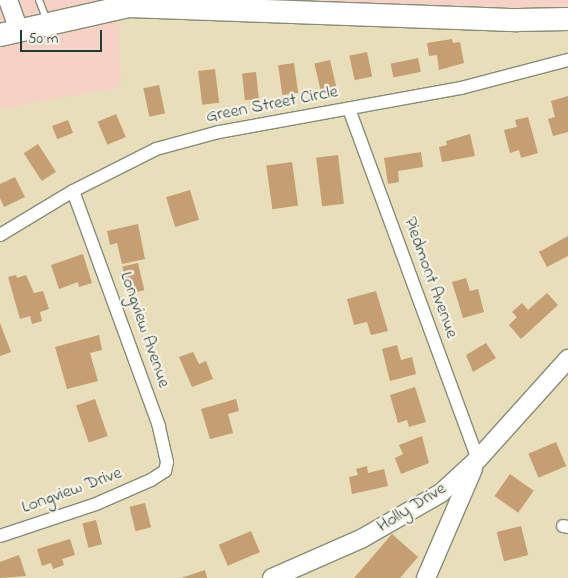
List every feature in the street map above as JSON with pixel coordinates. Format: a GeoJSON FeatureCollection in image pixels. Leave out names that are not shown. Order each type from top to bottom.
{"type":"FeatureCollection","features":[{"type":"Feature","properties":{"kind":"highway"},"geometry":{"type":"LineString","coordinates":[[9,33],[123,3],[262,5],[518,20],[568,19]]}},
{"type":"Feature","properties":{"kind":"street"},"geometry":{"type":"LineString","coordinates":[[8,0],[9,33]]}},
{"type":"Feature","properties":{"kind":"street","name":"Green Street Circle"},"geometry":{"type":"LineString","coordinates":[[0,235],[74,191],[148,153],[180,142],[461,88],[568,60]]}},
{"type":"Feature","properties":{"kind":"street","name":"Piedmont Avenue"},"geometry":{"type":"LineString","coordinates":[[349,108],[478,459]]}},
{"type":"Feature","properties":{"kind":"street","name":"Longview Avenue"},"geometry":{"type":"LineString","coordinates":[[74,191],[159,426],[168,462],[165,471],[156,478]]}},
{"type":"Feature","properties":{"kind":"street","name":"Holly Drive"},"geometry":{"type":"LineString","coordinates":[[272,578],[360,539],[441,492],[478,459],[568,359]]}},
{"type":"Feature","properties":{"kind":"street"},"geometry":{"type":"LineString","coordinates":[[426,578],[450,516],[478,459]]}},
{"type":"Feature","properties":{"kind":"street","name":"Longview Drive"},"geometry":{"type":"LineString","coordinates":[[0,536],[96,504],[156,478]]}},
{"type":"Feature","properties":{"kind":"street"},"geometry":{"type":"LineString","coordinates":[[441,492],[450,516]]}},
{"type":"Feature","properties":{"kind":"lane"},"geometry":{"type":"LineString","coordinates":[[39,0],[48,24]]}},
{"type":"Feature","properties":{"kind":"shaded area"},"geometry":{"type":"Polygon","coordinates":[[[0,0],[568,0],[568,13],[118,12],[121,87],[0,109],[0,0]]]}},
{"type":"Feature","properties":{"kind":"building"},"geometry":{"type":"Polygon","coordinates":[[[452,39],[453,43],[460,42],[464,63],[439,70],[437,55],[429,56],[427,43],[452,39]]]}},
{"type":"Feature","properties":{"kind":"building"},"geometry":{"type":"Polygon","coordinates":[[[367,52],[372,76],[355,80],[349,56],[367,52]]]}},
{"type":"Feature","properties":{"kind":"building"},"geometry":{"type":"Polygon","coordinates":[[[418,58],[421,72],[394,78],[391,64],[418,58]]]}},
{"type":"Feature","properties":{"kind":"building"},"geometry":{"type":"Polygon","coordinates":[[[330,60],[336,86],[320,90],[314,64],[330,60]]]}},
{"type":"Feature","properties":{"kind":"building"},"geometry":{"type":"Polygon","coordinates":[[[294,63],[298,93],[282,95],[278,65],[294,63]]]}},
{"type":"Feature","properties":{"kind":"building"},"geometry":{"type":"Polygon","coordinates":[[[215,69],[219,103],[202,105],[198,71],[215,69]]]}},
{"type":"Feature","properties":{"kind":"building"},"geometry":{"type":"Polygon","coordinates":[[[256,72],[259,99],[245,100],[242,73],[256,72]]]}},
{"type":"Feature","properties":{"kind":"building"},"geometry":{"type":"Polygon","coordinates":[[[159,85],[165,113],[149,117],[143,88],[159,85]]]}},
{"type":"Feature","properties":{"kind":"building"},"geometry":{"type":"Polygon","coordinates":[[[568,96],[568,132],[553,136],[548,119],[555,117],[551,101],[568,96]]]}},
{"type":"Feature","properties":{"kind":"building"},"geometry":{"type":"Polygon","coordinates":[[[116,114],[126,137],[107,145],[98,122],[116,114]]]}},
{"type":"Feature","properties":{"kind":"building"},"geometry":{"type":"Polygon","coordinates":[[[528,117],[538,153],[521,158],[519,150],[510,153],[504,130],[517,127],[515,120],[528,117]]]}},
{"type":"Feature","properties":{"kind":"building"},"geometry":{"type":"Polygon","coordinates":[[[68,120],[73,133],[57,139],[52,126],[68,120]]]}},
{"type":"Feature","properties":{"kind":"building"},"geometry":{"type":"Polygon","coordinates":[[[470,134],[475,156],[442,162],[439,147],[447,145],[446,141],[470,134]]]}},
{"type":"Feature","properties":{"kind":"building"},"geometry":{"type":"Polygon","coordinates":[[[38,144],[56,172],[42,181],[24,153],[38,144]]]}},
{"type":"Feature","properties":{"kind":"building"},"geometry":{"type":"Polygon","coordinates":[[[421,152],[423,167],[398,171],[399,182],[388,184],[384,158],[421,152]]]}},
{"type":"Feature","properties":{"kind":"building"},"geometry":{"type":"Polygon","coordinates":[[[338,155],[344,204],[322,206],[316,158],[338,155]]]}},
{"type":"Feature","properties":{"kind":"building"},"geometry":{"type":"Polygon","coordinates":[[[292,162],[298,206],[272,209],[266,166],[292,162]]]}},
{"type":"Feature","properties":{"kind":"building"},"geometry":{"type":"Polygon","coordinates":[[[15,177],[25,197],[4,207],[0,198],[0,184],[15,177]]]}},
{"type":"Feature","properties":{"kind":"building"},"geometry":{"type":"Polygon","coordinates":[[[190,190],[199,220],[175,227],[166,197],[190,190]]]}},
{"type":"Feature","properties":{"kind":"building"},"geometry":{"type":"Polygon","coordinates":[[[138,224],[145,259],[122,264],[117,243],[110,245],[107,231],[138,224]]]}},
{"type":"Feature","properties":{"kind":"building"},"geometry":{"type":"Polygon","coordinates":[[[568,236],[568,256],[547,267],[539,252],[568,236]]]}},
{"type":"Feature","properties":{"kind":"building"},"geometry":{"type":"Polygon","coordinates":[[[83,254],[92,283],[79,287],[78,282],[59,289],[51,265],[83,254]]]}},
{"type":"Feature","properties":{"kind":"building"},"geometry":{"type":"Polygon","coordinates":[[[138,263],[144,290],[129,294],[122,267],[138,263]]]}},
{"type":"Feature","properties":{"kind":"building"},"geometry":{"type":"Polygon","coordinates":[[[16,275],[17,278],[26,275],[34,293],[43,291],[49,309],[40,312],[42,321],[32,324],[30,316],[20,319],[8,277],[16,275]]]}},
{"type":"Feature","properties":{"kind":"building"},"geometry":{"type":"Polygon","coordinates":[[[466,278],[470,291],[478,289],[484,312],[463,318],[452,282],[466,278]]]}},
{"type":"Feature","properties":{"kind":"building"},"geometry":{"type":"Polygon","coordinates":[[[376,291],[388,331],[371,335],[367,322],[354,325],[347,299],[376,291]]]}},
{"type":"Feature","properties":{"kind":"building"},"geometry":{"type":"Polygon","coordinates":[[[547,293],[558,305],[521,339],[509,325],[517,317],[512,312],[522,303],[528,310],[547,293]]]}},
{"type":"Feature","properties":{"kind":"building"},"geometry":{"type":"Polygon","coordinates":[[[0,323],[11,352],[0,356],[0,323]]]}},
{"type":"Feature","properties":{"kind":"building"},"geometry":{"type":"Polygon","coordinates":[[[99,335],[102,350],[90,353],[98,381],[67,389],[55,347],[99,335]]]}},
{"type":"Feature","properties":{"kind":"building"},"geometry":{"type":"Polygon","coordinates":[[[486,343],[496,358],[473,372],[466,355],[486,343]]]}},
{"type":"Feature","properties":{"kind":"building"},"geometry":{"type":"Polygon","coordinates":[[[397,345],[401,360],[412,357],[416,374],[390,381],[382,349],[397,345]]]}},
{"type":"Feature","properties":{"kind":"building"},"geometry":{"type":"Polygon","coordinates":[[[193,352],[199,364],[206,361],[213,379],[192,387],[179,357],[193,352]]]}},
{"type":"Feature","properties":{"kind":"building"},"geometry":{"type":"Polygon","coordinates":[[[415,387],[426,422],[409,427],[407,420],[398,423],[390,395],[415,387]]]}},
{"type":"Feature","properties":{"kind":"building"},"geometry":{"type":"Polygon","coordinates":[[[95,399],[108,436],[89,442],[76,406],[95,399]]]}},
{"type":"Feature","properties":{"kind":"building"},"geometry":{"type":"Polygon","coordinates":[[[236,399],[239,411],[228,414],[233,433],[210,439],[201,409],[236,399]]]}},
{"type":"Feature","properties":{"kind":"building"},"geometry":{"type":"Polygon","coordinates":[[[422,436],[429,463],[401,474],[395,458],[403,454],[399,445],[422,436]]]}},
{"type":"Feature","properties":{"kind":"building"},"geometry":{"type":"Polygon","coordinates":[[[556,442],[566,466],[539,478],[528,454],[556,442]]]}},
{"type":"Feature","properties":{"kind":"building"},"geometry":{"type":"Polygon","coordinates":[[[367,466],[368,473],[384,469],[388,486],[352,494],[349,477],[358,475],[356,469],[367,466]]]}},
{"type":"Feature","properties":{"kind":"building"},"geometry":{"type":"Polygon","coordinates":[[[510,474],[534,491],[518,513],[495,496],[510,474]]]}},
{"type":"Feature","properties":{"kind":"building"},"geometry":{"type":"Polygon","coordinates":[[[145,503],[151,527],[136,531],[129,507],[145,503]]]}},
{"type":"Feature","properties":{"kind":"building"},"geometry":{"type":"Polygon","coordinates":[[[96,520],[102,544],[88,548],[82,523],[96,520]]]}},
{"type":"Feature","properties":{"kind":"building"},"geometry":{"type":"Polygon","coordinates":[[[521,526],[528,555],[504,561],[497,532],[521,526]]]}},
{"type":"Feature","properties":{"kind":"building"},"geometry":{"type":"Polygon","coordinates":[[[251,531],[260,552],[228,566],[219,545],[251,531]]]}},
{"type":"Feature","properties":{"kind":"building"},"geometry":{"type":"Polygon","coordinates":[[[392,534],[418,557],[400,578],[354,578],[392,534]]]}},
{"type":"Feature","properties":{"kind":"building"},"geometry":{"type":"Polygon","coordinates":[[[70,539],[75,555],[62,559],[64,565],[53,569],[51,563],[42,566],[37,549],[70,539]]]}},
{"type":"Feature","properties":{"kind":"building"},"geometry":{"type":"Polygon","coordinates":[[[19,555],[26,576],[0,578],[0,562],[19,555]]]}},
{"type":"Feature","properties":{"kind":"building"},"geometry":{"type":"Polygon","coordinates":[[[205,570],[207,578],[181,578],[205,570]]]}}]}
